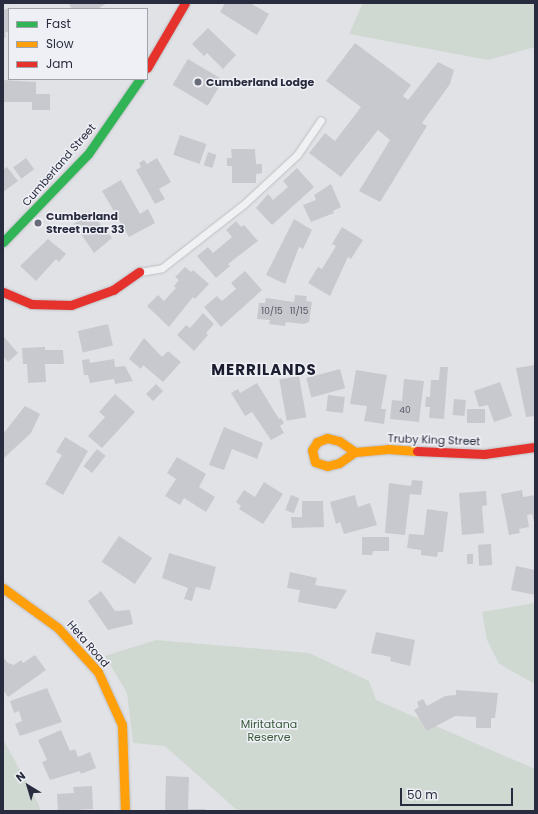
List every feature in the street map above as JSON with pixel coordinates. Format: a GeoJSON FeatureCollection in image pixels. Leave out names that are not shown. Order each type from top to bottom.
{"type":"FeatureCollection","features":[{"type":"Feature","properties":{"kind":"street"},"geometry":{"type":"LineString","coordinates":[[148,66],[186,3]]}},
{"type":"Feature","properties":{"kind":"street","name":"Cumberland Street"},"geometry":{"type":"LineString","coordinates":[[3,242],[88,154],[139,80]]}},
{"type":"Feature","properties":{"kind":"street"},"geometry":{"type":"LineString","coordinates":[[3,292],[32,304],[71,305],[113,290],[140,272]]}},
{"type":"Feature","properties":{"kind":"street","name":"Truby King Street"},"geometry":{"type":"LineString","coordinates":[[355,452],[388,449],[484,454],[535,447]]}},
{"type":"Feature","properties":{"kind":"street","name":"Heta Road"},"geometry":{"type":"LineString","coordinates":[[3,588],[58,628],[98,672],[122,724],[125,811]]}},
{"type":"Feature","properties":{"kind":"lane"},"geometry":{"type":"LineString","coordinates":[[140,272],[162,268],[244,204],[297,154],[320,120]]}},
{"type":"Feature","properties":{"kind":"green space"},"geometry":{"type":"Polygon","coordinates":[[[363,3],[535,3],[535,47],[488,60],[349,34],[363,3]]]}},
{"type":"Feature","properties":{"kind":"green space"},"geometry":{"type":"Polygon","coordinates":[[[535,603],[535,684],[499,664],[487,640],[482,612],[535,603]]]}},
{"type":"Feature","properties":{"kind":"green space","name":"Miritatana Reserve"},"geometry":{"type":"Polygon","coordinates":[[[156,640],[309,653],[369,681],[376,700],[535,769],[535,811],[238,811],[165,746],[133,743],[127,693],[105,656],[156,640]]]}},
{"type":"Feature","properties":{"kind":"green space"},"geometry":{"type":"Polygon","coordinates":[[[3,739],[38,803],[41,811],[3,811],[3,739]]]}},
{"type":"Feature","properties":{"kind":"building"},"geometry":{"type":"Polygon","coordinates":[[[107,3],[100,8],[71,8],[69,4],[107,3]]]}},
{"type":"Feature","properties":{"kind":"building"},"geometry":{"type":"Polygon","coordinates":[[[225,3],[250,3],[269,14],[257,35],[220,12],[225,3]]]}},
{"type":"Feature","properties":{"kind":"building"},"geometry":{"type":"Polygon","coordinates":[[[8,8],[8,32],[5,33],[6,37],[3,38],[3,10],[8,8]]]}},
{"type":"Feature","properties":{"kind":"building"},"geometry":{"type":"Polygon","coordinates":[[[208,28],[236,55],[223,69],[207,53],[204,56],[192,44],[208,28]]]}},
{"type":"Feature","properties":{"kind":"building"},"geometry":{"type":"Polygon","coordinates":[[[355,43],[411,85],[403,96],[408,100],[438,62],[454,70],[450,84],[422,123],[427,126],[380,202],[359,191],[390,140],[378,130],[341,177],[309,153],[325,133],[335,141],[361,107],[326,81],[355,43]]]}},
{"type":"Feature","properties":{"kind":"building","name":"Cumberland Lodge"},"geometry":{"type":"Polygon","coordinates":[[[188,59],[223,80],[208,106],[173,85],[188,59]]]}},
{"type":"Feature","properties":{"kind":"building"},"geometry":{"type":"Polygon","coordinates":[[[3,80],[36,82],[36,94],[50,94],[50,110],[32,110],[32,102],[3,102],[3,80]]]}},
{"type":"Feature","properties":{"kind":"building"},"geometry":{"type":"Polygon","coordinates":[[[180,135],[206,144],[200,164],[173,155],[180,135]]]}},
{"type":"Feature","properties":{"kind":"building"},"geometry":{"type":"Polygon","coordinates":[[[231,149],[255,149],[256,164],[262,164],[262,173],[256,174],[256,183],[232,183],[232,166],[227,166],[227,158],[232,158],[231,149]]]}},
{"type":"Feature","properties":{"kind":"building"},"geometry":{"type":"Polygon","coordinates":[[[208,152],[217,155],[212,168],[204,165],[208,152]]]}},
{"type":"Feature","properties":{"kind":"building"},"geometry":{"type":"Polygon","coordinates":[[[26,158],[34,169],[21,179],[13,167],[26,158]]]}},
{"type":"Feature","properties":{"kind":"building"},"geometry":{"type":"Polygon","coordinates":[[[157,158],[171,182],[159,189],[165,199],[155,204],[136,170],[141,167],[139,163],[144,160],[147,164],[157,158]]]}},
{"type":"Feature","properties":{"kind":"building"},"geometry":{"type":"Polygon","coordinates":[[[7,167],[18,181],[3,192],[3,170],[7,167]]]}},
{"type":"Feature","properties":{"kind":"building"},"geometry":{"type":"Polygon","coordinates":[[[297,168],[314,187],[272,225],[256,208],[268,194],[273,200],[288,187],[283,181],[297,168]]]}},
{"type":"Feature","properties":{"kind":"building"},"geometry":{"type":"Polygon","coordinates":[[[121,180],[140,214],[148,209],[155,223],[129,237],[102,191],[121,180]]]}},
{"type":"Feature","properties":{"kind":"building"},"geometry":{"type":"Polygon","coordinates":[[[331,184],[341,207],[333,211],[334,213],[311,222],[303,205],[316,200],[314,195],[331,184]]]}},
{"type":"Feature","properties":{"kind":"building"},"geometry":{"type":"Polygon","coordinates":[[[89,211],[112,238],[94,253],[74,224],[89,211]]]}},
{"type":"Feature","properties":{"kind":"building"},"geometry":{"type":"Polygon","coordinates":[[[294,219],[312,230],[303,249],[299,247],[285,284],[266,275],[294,219]]]}},
{"type":"Feature","properties":{"kind":"building"},"geometry":{"type":"Polygon","coordinates":[[[236,221],[241,227],[244,225],[258,241],[228,264],[230,266],[216,278],[197,256],[208,247],[213,253],[232,237],[226,230],[236,221]]]}},
{"type":"Feature","properties":{"kind":"building"},"geometry":{"type":"Polygon","coordinates":[[[342,227],[363,240],[351,259],[348,257],[330,296],[308,283],[318,267],[322,269],[336,246],[332,244],[342,227]]]}},
{"type":"Feature","properties":{"kind":"building"},"geometry":{"type":"Polygon","coordinates":[[[48,239],[66,254],[59,262],[56,259],[36,281],[20,266],[48,239]]]}},
{"type":"Feature","properties":{"kind":"building"},"geometry":{"type":"Polygon","coordinates":[[[185,267],[191,272],[193,270],[209,284],[195,299],[193,297],[169,327],[147,306],[158,295],[164,301],[176,288],[174,286],[179,280],[175,277],[185,267]]]}},
{"type":"Feature","properties":{"kind":"building"},"geometry":{"type":"Polygon","coordinates":[[[245,271],[262,290],[221,327],[204,307],[217,296],[222,301],[236,289],[231,283],[245,271]]]}},
{"type":"Feature","properties":{"kind":"building"},"geometry":{"type":"Polygon","coordinates":[[[295,295],[307,296],[306,301],[312,302],[309,322],[304,324],[286,322],[285,326],[269,324],[270,320],[257,319],[259,303],[265,303],[266,298],[294,302],[295,295]]]}},
{"type":"Feature","properties":{"kind":"building"},"geometry":{"type":"Polygon","coordinates":[[[203,313],[214,324],[206,333],[208,335],[194,351],[177,335],[186,325],[190,328],[203,313]]]}},
{"type":"Feature","properties":{"kind":"building"},"geometry":{"type":"Polygon","coordinates":[[[108,324],[113,345],[83,352],[78,331],[108,324]]]}},
{"type":"Feature","properties":{"kind":"building"},"geometry":{"type":"Polygon","coordinates":[[[3,336],[18,353],[8,362],[3,356],[3,336]]]}},
{"type":"Feature","properties":{"kind":"building"},"geometry":{"type":"Polygon","coordinates":[[[144,338],[162,357],[168,351],[181,362],[163,382],[143,365],[141,369],[129,359],[144,338]]]}},
{"type":"Feature","properties":{"kind":"building"},"geometry":{"type":"Polygon","coordinates":[[[45,347],[45,350],[63,350],[64,364],[45,364],[46,382],[28,383],[27,364],[23,364],[22,348],[45,347]]]}},
{"type":"Feature","properties":{"kind":"building"},"geometry":{"type":"Polygon","coordinates":[[[89,359],[90,363],[114,359],[115,367],[125,366],[133,381],[115,384],[114,379],[90,383],[88,375],[84,375],[82,360],[89,359]]]}},
{"type":"Feature","properties":{"kind":"building"},"geometry":{"type":"Polygon","coordinates":[[[535,365],[535,416],[526,417],[516,368],[535,365]]]}},
{"type":"Feature","properties":{"kind":"building"},"geometry":{"type":"Polygon","coordinates":[[[440,367],[448,367],[444,419],[429,418],[430,407],[425,407],[426,397],[430,397],[431,380],[439,380],[440,367]]]}},
{"type":"Feature","properties":{"kind":"building"},"geometry":{"type":"Polygon","coordinates":[[[340,369],[345,388],[311,397],[306,378],[340,369]]]}},
{"type":"Feature","properties":{"kind":"building"},"geometry":{"type":"Polygon","coordinates":[[[356,370],[387,375],[381,409],[386,409],[384,424],[364,421],[367,406],[350,404],[356,370]]]}},
{"type":"Feature","properties":{"kind":"building"},"geometry":{"type":"Polygon","coordinates":[[[299,376],[306,417],[287,421],[279,379],[299,376]]]}},
{"type":"Feature","properties":{"kind":"building"},"geometry":{"type":"Polygon","coordinates":[[[404,379],[424,381],[419,422],[390,419],[392,400],[402,401],[404,379]]]}},
{"type":"Feature","properties":{"kind":"building"},"geometry":{"type":"Polygon","coordinates":[[[500,382],[512,416],[494,422],[488,405],[479,407],[474,391],[500,382]]]}},
{"type":"Feature","properties":{"kind":"building"},"geometry":{"type":"Polygon","coordinates":[[[257,383],[279,419],[281,418],[284,423],[280,426],[284,433],[271,440],[252,412],[245,416],[231,393],[238,389],[240,393],[257,383]]]}},
{"type":"Feature","properties":{"kind":"building"},"geometry":{"type":"Polygon","coordinates":[[[156,384],[163,391],[153,401],[146,394],[156,384]]]}},
{"type":"Feature","properties":{"kind":"building"},"geometry":{"type":"Polygon","coordinates":[[[115,394],[135,412],[102,448],[88,436],[105,417],[99,412],[115,394]]]}},
{"type":"Feature","properties":{"kind":"building"},"geometry":{"type":"Polygon","coordinates":[[[328,395],[345,397],[343,413],[326,411],[328,395]]]}},
{"type":"Feature","properties":{"kind":"building"},"geometry":{"type":"Polygon","coordinates":[[[454,399],[466,400],[465,416],[453,415],[454,399]]]}},
{"type":"Feature","properties":{"kind":"building"},"geometry":{"type":"Polygon","coordinates":[[[25,406],[40,414],[31,433],[3,459],[3,434],[25,406]]]}},
{"type":"Feature","properties":{"kind":"building"},"geometry":{"type":"Polygon","coordinates":[[[467,409],[485,409],[485,423],[467,423],[467,409]]]}},
{"type":"Feature","properties":{"kind":"building"},"geometry":{"type":"Polygon","coordinates":[[[224,427],[263,443],[257,459],[232,449],[224,470],[209,465],[224,427]]]}},
{"type":"Feature","properties":{"kind":"building"},"geometry":{"type":"Polygon","coordinates":[[[65,437],[88,451],[63,495],[45,484],[62,455],[56,452],[65,437]]]}},
{"type":"Feature","properties":{"kind":"building"},"geometry":{"type":"Polygon","coordinates":[[[97,449],[106,456],[92,473],[83,466],[97,449]]]}},
{"type":"Feature","properties":{"kind":"building"},"geometry":{"type":"Polygon","coordinates":[[[177,457],[206,474],[199,487],[215,497],[206,512],[184,498],[180,505],[165,496],[176,479],[167,473],[177,457]]]}},
{"type":"Feature","properties":{"kind":"building"},"geometry":{"type":"Polygon","coordinates":[[[412,480],[423,481],[421,495],[410,494],[405,535],[385,533],[389,483],[411,486],[412,480]]]}},
{"type":"Feature","properties":{"kind":"building"},"geometry":{"type":"Polygon","coordinates":[[[264,482],[283,494],[263,524],[239,509],[241,506],[236,502],[244,490],[255,497],[264,482]]]}},
{"type":"Feature","properties":{"kind":"building"},"geometry":{"type":"Polygon","coordinates":[[[522,490],[523,497],[535,495],[535,525],[532,514],[527,515],[529,527],[519,529],[520,533],[509,535],[501,494],[522,490]]]}},
{"type":"Feature","properties":{"kind":"building"},"geometry":{"type":"Polygon","coordinates":[[[486,491],[487,505],[482,506],[484,533],[462,535],[459,493],[486,491]]]}},
{"type":"Feature","properties":{"kind":"building"},"geometry":{"type":"Polygon","coordinates":[[[291,495],[299,498],[294,513],[285,510],[291,495]]]}},
{"type":"Feature","properties":{"kind":"building"},"geometry":{"type":"Polygon","coordinates":[[[355,495],[358,507],[370,503],[377,525],[344,534],[340,522],[336,524],[330,502],[355,495]]]}},
{"type":"Feature","properties":{"kind":"building"},"geometry":{"type":"Polygon","coordinates":[[[302,501],[323,501],[324,527],[292,528],[291,517],[302,517],[302,501]]]}},
{"type":"Feature","properties":{"kind":"building"},"geometry":{"type":"Polygon","coordinates":[[[427,509],[448,512],[443,552],[438,552],[437,557],[421,555],[421,550],[407,548],[409,534],[424,535],[427,509]]]}},
{"type":"Feature","properties":{"kind":"building"},"geometry":{"type":"Polygon","coordinates":[[[119,536],[152,558],[135,584],[102,562],[119,536]]]}},
{"type":"Feature","properties":{"kind":"building"},"geometry":{"type":"Polygon","coordinates":[[[362,537],[389,537],[389,551],[373,551],[372,555],[362,555],[362,537]]]}},
{"type":"Feature","properties":{"kind":"building"},"geometry":{"type":"Polygon","coordinates":[[[491,544],[492,565],[479,566],[478,545],[491,544]]]}},
{"type":"Feature","properties":{"kind":"building"},"geometry":{"type":"Polygon","coordinates":[[[169,553],[216,567],[210,590],[196,587],[192,601],[184,599],[188,588],[162,578],[169,553]]]}},
{"type":"Feature","properties":{"kind":"building"},"geometry":{"type":"Polygon","coordinates":[[[467,554],[473,554],[473,564],[467,564],[467,554]]]}},
{"type":"Feature","properties":{"kind":"building"},"geometry":{"type":"Polygon","coordinates":[[[516,566],[535,570],[535,595],[511,590],[516,566]]]}},
{"type":"Feature","properties":{"kind":"building"},"geometry":{"type":"Polygon","coordinates":[[[290,572],[317,578],[315,585],[347,590],[336,609],[298,602],[300,590],[287,588],[290,572]]]}},
{"type":"Feature","properties":{"kind":"building"},"geometry":{"type":"Polygon","coordinates":[[[101,591],[115,611],[130,610],[133,624],[108,630],[88,601],[101,591]]]}},
{"type":"Feature","properties":{"kind":"building"},"geometry":{"type":"Polygon","coordinates":[[[376,632],[415,640],[410,666],[390,661],[391,657],[371,653],[376,632]]]}},
{"type":"Feature","properties":{"kind":"building"},"geometry":{"type":"Polygon","coordinates":[[[35,655],[46,670],[8,697],[3,690],[3,657],[8,663],[14,665],[21,660],[23,663],[35,655]]]}},
{"type":"Feature","properties":{"kind":"building"},"geometry":{"type":"Polygon","coordinates":[[[47,688],[62,722],[20,736],[15,724],[22,721],[19,711],[14,713],[10,701],[47,688]]]}},
{"type":"Feature","properties":{"kind":"building"},"geometry":{"type":"Polygon","coordinates":[[[456,690],[498,693],[495,718],[491,718],[491,728],[476,728],[476,717],[455,716],[427,731],[414,710],[419,707],[417,702],[423,699],[427,706],[445,696],[456,695],[456,690]]]}},
{"type":"Feature","properties":{"kind":"building"},"geometry":{"type":"Polygon","coordinates":[[[61,730],[70,751],[75,749],[78,757],[90,752],[96,768],[81,774],[80,771],[50,780],[42,762],[47,760],[38,740],[61,730]]]}},
{"type":"Feature","properties":{"kind":"building"},"geometry":{"type":"Polygon","coordinates":[[[166,776],[189,777],[188,809],[206,809],[206,811],[165,811],[166,776]]]}},
{"type":"Feature","properties":{"kind":"building"},"geometry":{"type":"Polygon","coordinates":[[[92,786],[93,809],[58,811],[57,794],[74,793],[73,787],[92,786]]]}},
{"type":"Feature","properties":{"kind":"traffic: fast"},"geometry":{"type":"LineString","coordinates":[[3,242],[88,154],[139,80]]}},
{"type":"Feature","properties":{"kind":"traffic: slow"},"geometry":{"type":"LineString","coordinates":[[355,452],[339,441],[327,438],[317,442],[312,450],[315,462],[327,466],[339,463],[355,452],[388,449],[417,451]]}},
{"type":"Feature","properties":{"kind":"traffic: slow"},"geometry":{"type":"LineString","coordinates":[[3,588],[58,628],[98,672],[122,725],[125,811]]}},
{"type":"Feature","properties":{"kind":"traffic: jam"},"geometry":{"type":"LineString","coordinates":[[148,66],[185,3]]}},
{"type":"Feature","properties":{"kind":"traffic: jam"},"geometry":{"type":"LineString","coordinates":[[3,292],[31,304],[71,305],[113,290],[139,272]]}},
{"type":"Feature","properties":{"kind":"traffic: jam"},"geometry":{"type":"LineString","coordinates":[[417,451],[484,454],[535,447]]}},
{"type":"Feature","properties":{"kind":"place","name":"Cumberland Lodge"},"geometry":{"type":"Point","coordinates":[198,82]}},
{"type":"Feature","properties":{"kind":"place","name":"Cumberland Street near 33"},"geometry":{"type":"Point","coordinates":[38,223]}},
{"type":"Feature","properties":{"kind":"district","name":"MERRILANDS"},"geometry":{"type":"Point","coordinates":[264,370]}}]}
